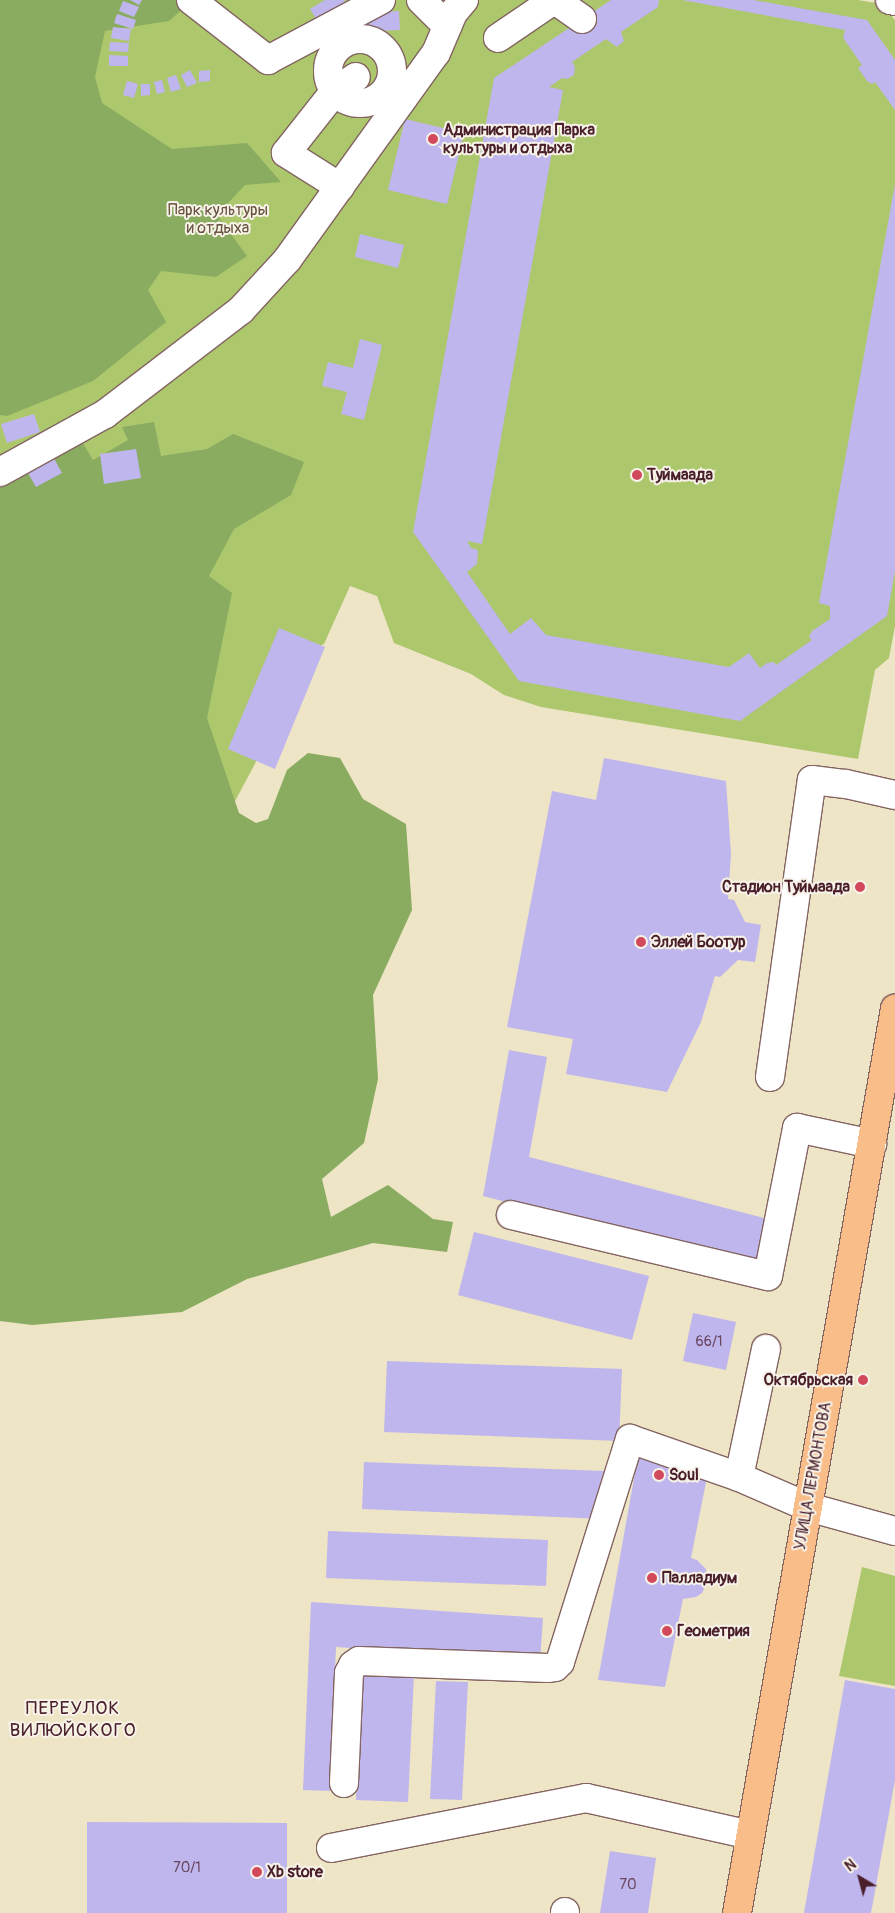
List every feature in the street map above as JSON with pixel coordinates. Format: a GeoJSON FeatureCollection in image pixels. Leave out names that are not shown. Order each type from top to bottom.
{"type":"FeatureCollection","features":[{"type":"Feature","properties":{"kind":"main road","name":"УЛИЦА ЛЕРМОНТОВА"},"geometry":{"type":"LineString","coordinates":[[737,1913],[894,1023]]}},
{"type":"Feature","properties":{"kind":"street"},"geometry":{"type":"LineString","coordinates":[[191,0],[268,60],[380,0]]}},
{"type":"Feature","properties":{"kind":"street"},"geometry":{"type":"LineString","coordinates":[[421,0],[448,26]]}},
{"type":"Feature","properties":{"kind":"street"},"geometry":{"type":"LineString","coordinates":[[0,472],[105,414],[241,310],[287,260],[340,187],[430,61],[453,13],[464,0]]}},
{"type":"Feature","properties":{"kind":"street"},"geometry":{"type":"LineString","coordinates":[[498,38],[555,0],[573,25]]}},
{"type":"Feature","properties":{"kind":"street"},"geometry":{"type":"LineString","coordinates":[[890,0],[895,1]]}},
{"type":"Feature","properties":{"kind":"street"},"geometry":{"type":"LineString","coordinates":[[340,187],[286,152],[359,71],[430,61]]}},
{"type":"Feature","properties":{"kind":"street"},"geometry":{"type":"LineString","coordinates":[[770,1077],[812,780],[846,784],[864,790],[895,795]]}},
{"type":"Feature","properties":{"kind":"street"},"geometry":{"type":"LineString","coordinates":[[511,1215],[768,1276],[797,1128],[872,1144]]}},
{"type":"Feature","properties":{"kind":"street"},"geometry":{"type":"LineString","coordinates":[[739,1477],[766,1349]]}},
{"type":"Feature","properties":{"kind":"street"},"geometry":{"type":"LineString","coordinates":[[344,1783],[349,1673],[353,1665],[359,1661],[548,1668],[560,1662],[630,1439],[739,1477],[808,1507],[895,1531]]}},
{"type":"Feature","properties":{"kind":"street"},"geometry":{"type":"LineString","coordinates":[[331,1848],[586,1798],[750,1834]]}},
{"type":"Feature","properties":{"kind":"green space","name":"Парк культуры и отдыха"},"geometry":{"type":"Polygon","coordinates":[[[0,0],[528,0],[527,11],[543,0],[858,0],[882,4],[895,20],[895,626],[889,658],[875,670],[858,759],[541,707],[504,695],[471,674],[394,643],[377,596],[350,586],[324,644],[317,647],[233,805],[0,1255],[0,0]]]}},
{"type":"Feature","properties":{"kind":"green space","name":"Парк культуры и отдыха"},"geometry":{"type":"Polygon","coordinates":[[[0,0],[185,0],[189,3],[169,21],[105,31],[95,77],[102,103],[172,149],[247,143],[281,182],[245,185],[217,215],[247,256],[216,277],[161,271],[148,290],[166,322],[93,381],[7,416],[0,415],[0,0]]]}},
{"type":"Feature","properties":{"kind":"green space"},"geometry":{"type":"Polygon","coordinates":[[[154,422],[161,456],[207,449],[233,434],[304,462],[291,495],[234,529],[209,576],[232,593],[207,718],[239,813],[256,823],[268,819],[287,770],[308,753],[340,758],[363,799],[406,824],[412,910],[373,995],[378,1079],[364,1143],[322,1179],[331,1217],[388,1185],[433,1219],[453,1222],[447,1252],[373,1243],[247,1279],[182,1312],[32,1325],[0,1321],[0,487],[81,440],[93,460],[128,440],[122,427],[154,422]]]}},
{"type":"Feature","properties":{"kind":"green space"},"geometry":{"type":"Polygon","coordinates":[[[862,1567],[895,1576],[895,1686],[839,1676],[862,1567]]]}},
{"type":"Feature","properties":{"kind":"building"},"geometry":{"type":"Polygon","coordinates":[[[130,0],[142,0],[139,5],[130,0]]]}},
{"type":"Feature","properties":{"kind":"building"},"geometry":{"type":"Polygon","coordinates":[[[325,0],[344,0],[350,9],[321,27],[310,9],[325,0]]]}},
{"type":"Feature","properties":{"kind":"building"},"geometry":{"type":"Polygon","coordinates":[[[611,0],[659,0],[658,7],[621,32],[624,41],[617,47],[606,39],[572,62],[575,67],[574,75],[567,79],[562,78],[549,87],[563,90],[482,544],[467,541],[471,548],[478,550],[477,564],[467,572],[510,634],[531,618],[546,635],[729,667],[749,653],[760,668],[767,663],[774,662],[776,665],[812,640],[809,637],[812,631],[830,619],[830,606],[819,603],[895,184],[895,571],[887,616],[740,721],[519,681],[413,532],[494,78],[611,0]]]}},
{"type":"Feature","properties":{"kind":"building"},"geometry":{"type":"Polygon","coordinates":[[[682,0],[753,0],[867,20],[895,60],[895,110],[875,82],[872,84],[867,81],[858,68],[862,65],[843,38],[845,30],[682,0]]]}},
{"type":"Feature","properties":{"kind":"building"},"geometry":{"type":"Polygon","coordinates":[[[123,1],[139,7],[134,17],[119,11],[123,1]]]}},
{"type":"Feature","properties":{"kind":"building"},"geometry":{"type":"Polygon","coordinates":[[[399,11],[400,30],[357,32],[356,13],[399,11]]]}},
{"type":"Feature","properties":{"kind":"building"},"geometry":{"type":"Polygon","coordinates":[[[117,14],[136,20],[133,29],[114,23],[117,14]]]}},
{"type":"Feature","properties":{"kind":"building"},"geometry":{"type":"Polygon","coordinates":[[[113,27],[131,29],[129,41],[111,38],[113,27]]]}},
{"type":"Feature","properties":{"kind":"building"},"geometry":{"type":"Polygon","coordinates":[[[110,42],[129,43],[128,52],[109,51],[110,42]]]}},
{"type":"Feature","properties":{"kind":"building"},"geometry":{"type":"Polygon","coordinates":[[[109,55],[128,56],[128,66],[109,66],[109,55]]]}},
{"type":"Feature","properties":{"kind":"building"},"geometry":{"type":"Polygon","coordinates":[[[190,70],[197,83],[187,87],[181,75],[190,70]]]}},
{"type":"Feature","properties":{"kind":"building"},"geometry":{"type":"Polygon","coordinates":[[[210,70],[210,81],[199,82],[199,71],[210,70]]]}},
{"type":"Feature","properties":{"kind":"building"},"geometry":{"type":"Polygon","coordinates":[[[176,75],[181,89],[171,92],[167,78],[176,75]]]}},
{"type":"Feature","properties":{"kind":"building"},"geometry":{"type":"Polygon","coordinates":[[[162,80],[165,92],[157,94],[154,82],[162,80]]]}},
{"type":"Feature","properties":{"kind":"building"},"geometry":{"type":"Polygon","coordinates":[[[127,81],[138,84],[134,98],[123,95],[127,81]]]}},
{"type":"Feature","properties":{"kind":"building"},"geometry":{"type":"Polygon","coordinates":[[[141,84],[150,84],[150,95],[141,96],[141,84]]]}},
{"type":"Feature","properties":{"kind":"building"},"geometry":{"type":"Polygon","coordinates":[[[405,119],[464,133],[447,204],[388,190],[405,119]]]}},
{"type":"Feature","properties":{"kind":"building"},"geometry":{"type":"Polygon","coordinates":[[[360,234],[404,245],[398,268],[355,257],[360,234]]]}},
{"type":"Feature","properties":{"kind":"building"},"geometry":{"type":"Polygon","coordinates":[[[360,339],[382,345],[364,420],[341,414],[347,392],[322,386],[328,362],[353,368],[360,339]]]}},
{"type":"Feature","properties":{"kind":"building"},"geometry":{"type":"Polygon","coordinates":[[[34,414],[40,432],[7,443],[1,424],[34,414]]]}},
{"type":"Feature","properties":{"kind":"building"},"geometry":{"type":"Polygon","coordinates":[[[136,449],[141,478],[104,484],[100,454],[136,449]]]}},
{"type":"Feature","properties":{"kind":"building"},"geometry":{"type":"Polygon","coordinates":[[[51,453],[62,473],[36,487],[25,468],[51,453]]]}},
{"type":"Feature","properties":{"kind":"building"},"geometry":{"type":"Polygon","coordinates":[[[279,628],[325,647],[275,769],[228,749],[279,628]]]}},
{"type":"Feature","properties":{"kind":"building","name":"Эллей Боотур"},"geometry":{"type":"Polygon","coordinates":[[[604,758],[726,781],[731,854],[728,899],[734,900],[745,922],[761,925],[755,962],[738,960],[720,977],[715,976],[701,1022],[667,1092],[566,1074],[573,1039],[507,1027],[552,791],[596,800],[604,758]]]}},
{"type":"Feature","properties":{"kind":"building"},"geometry":{"type":"Polygon","coordinates":[[[509,1050],[547,1057],[529,1157],[772,1220],[760,1268],[483,1196],[509,1050]]]}},
{"type":"Feature","properties":{"kind":"building"},"geometry":{"type":"Polygon","coordinates":[[[474,1232],[649,1276],[632,1340],[458,1295],[474,1232]]]}},
{"type":"Feature","properties":{"kind":"building"},"geometry":{"type":"Polygon","coordinates":[[[693,1313],[736,1322],[726,1370],[683,1361],[693,1313]]]}},
{"type":"Feature","properties":{"kind":"building"},"geometry":{"type":"Polygon","coordinates":[[[387,1361],[622,1369],[619,1441],[384,1432],[387,1361]]]}},
{"type":"Feature","properties":{"kind":"building","name":"Палладиум"},"geometry":{"type":"Polygon","coordinates":[[[638,1456],[707,1477],[691,1558],[697,1560],[706,1569],[707,1582],[702,1593],[696,1597],[683,1599],[665,1687],[598,1680],[638,1456]]]}},
{"type":"Feature","properties":{"kind":"building"},"geometry":{"type":"Polygon","coordinates":[[[364,1462],[605,1471],[604,1519],[362,1509],[364,1462]]]}},
{"type":"Feature","properties":{"kind":"building"},"geometry":{"type":"Polygon","coordinates":[[[328,1531],[548,1540],[546,1586],[326,1578],[328,1531]]]}},
{"type":"Feature","properties":{"kind":"building"},"geometry":{"type":"Polygon","coordinates":[[[311,1602],[543,1618],[540,1661],[336,1647],[330,1791],[303,1790],[311,1602]]]}},
{"type":"Feature","properties":{"kind":"building"},"geometry":{"type":"Polygon","coordinates":[[[361,1672],[414,1674],[408,1802],[356,1800],[361,1672]]]}},
{"type":"Feature","properties":{"kind":"building"},"geometry":{"type":"Polygon","coordinates":[[[845,1680],[895,1689],[895,1780],[871,1913],[804,1913],[845,1680]]]}},
{"type":"Feature","properties":{"kind":"building"},"geometry":{"type":"Polygon","coordinates":[[[436,1681],[468,1682],[462,1800],[430,1799],[436,1681]]]}},
{"type":"Feature","properties":{"kind":"building"},"geometry":{"type":"Polygon","coordinates":[[[87,1822],[287,1823],[287,1913],[87,1913],[87,1822]]]}},
{"type":"Feature","properties":{"kind":"building"},"geometry":{"type":"Polygon","coordinates":[[[610,1851],[656,1858],[648,1913],[600,1913],[610,1851]]]}},
{"type":"Feature","properties":{"kind":"place","name":"Администрация Парка культуры и отдыха"},"geometry":{"type":"Point","coordinates":[433,139]}},
{"type":"Feature","properties":{"kind":"place","name":"Туймаада"},"geometry":{"type":"Point","coordinates":[637,475]}},
{"type":"Feature","properties":{"kind":"place","name":"Стадион Туймаада"},"geometry":{"type":"Point","coordinates":[860,887]}},
{"type":"Feature","properties":{"kind":"place","name":"Эллей Боотур"},"geometry":{"type":"Point","coordinates":[641,942]}},
{"type":"Feature","properties":{"kind":"place","name":"Октябрьская"},"geometry":{"type":"Point","coordinates":[863,1380]}},
{"type":"Feature","properties":{"kind":"place","name":"Soul"},"geometry":{"type":"Point","coordinates":[659,1475]}},
{"type":"Feature","properties":{"kind":"place","name":"Палладиум"},"geometry":{"type":"Point","coordinates":[652,1578]}},
{"type":"Feature","properties":{"kind":"place","name":"Геометрия"},"geometry":{"type":"Point","coordinates":[667,1631]}},
{"type":"Feature","properties":{"kind":"place","name":"Xb store"},"geometry":{"type":"Point","coordinates":[257,1872]}},
{"type":"Feature","properties":{"kind":"district","name":"ПЕРЕУЛОК ВИЛЮЙСКОГО"},"geometry":{"type":"Point","coordinates":[73,1720]}}]}
